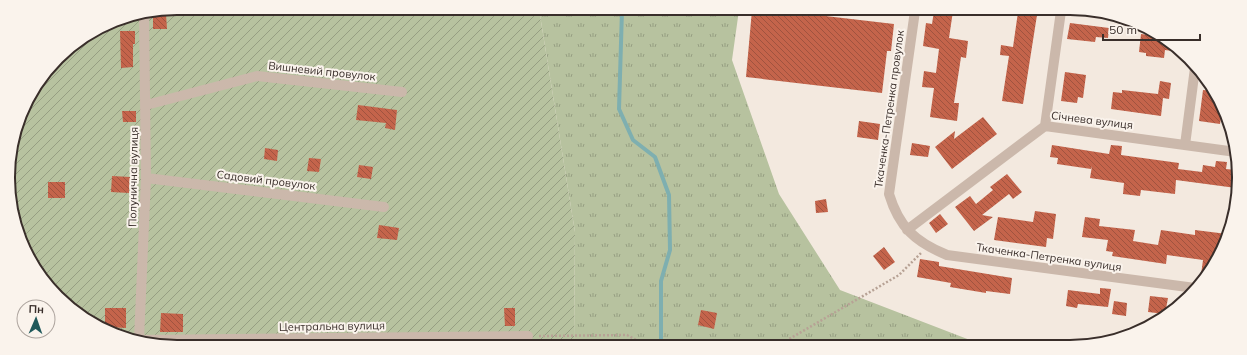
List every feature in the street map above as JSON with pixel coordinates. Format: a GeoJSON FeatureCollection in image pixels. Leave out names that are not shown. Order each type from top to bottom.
{"type":"FeatureCollection","features":[{"type":"Feature","properties":{"kind":"street","name":"Ткаченка-Петренка провулок"},"geometry":{"type":"LineString","coordinates":[[907,230],[894,212],[889,194],[914,15]]}},
{"type":"Feature","properties":{"kind":"street"},"geometry":{"type":"LineString","coordinates":[[1045,126],[1060,15]]}},
{"type":"Feature","properties":{"kind":"street","name":"Полунична вулиця"},"geometry":{"type":"LineString","coordinates":[[137,335],[146,178],[144,19]]}},
{"type":"Feature","properties":{"kind":"street"},"geometry":{"type":"LineString","coordinates":[[1185,145],[1194,73]]}},
{"type":"Feature","properties":{"kind":"street","name":"Вишневий провулок"},"geometry":{"type":"LineString","coordinates":[[146,105],[257,76],[402,92]]}},
{"type":"Feature","properties":{"kind":"street","name":"Січнева вулиця"},"geometry":{"type":"LineString","coordinates":[[907,230],[1045,126],[1230,151]]}},
{"type":"Feature","properties":{"kind":"street","name":"Садовий провулок"},"geometry":{"type":"LineString","coordinates":[[146,178],[384,207]]}},
{"type":"Feature","properties":{"kind":"street","name":"Ткаченка-Петренка вулиця"},"geometry":{"type":"LineString","coordinates":[[907,230],[927,247],[947,255],[1189,287]]}},
{"type":"Feature","properties":{"kind":"street","name":"Центральна вулиця"},"geometry":{"type":"LineString","coordinates":[[164,340],[528,336]]}},
{"type":"Feature","properties":{"kind":"path"},"geometry":{"type":"LineString","coordinates":[[788,340],[899,275],[927,247]]}},
{"type":"Feature","properties":{"kind":"path"},"geometry":{"type":"LineString","coordinates":[[528,336],[627,335],[636,340]]}},
{"type":"Feature","properties":{"kind":"green space"},"geometry":{"type":"Polygon","coordinates":[[[167,15],[540,15],[575,232],[574,340],[156,339],[115,328],[96,318],[70,300],[55,285],[42,268],[27,240],[16,199],[16,156],[27,115],[42,87],[55,70],[70,55],[87,42],[115,27],[146,18],[167,15]]]}},
{"type":"Feature","properties":{"kind":"green space"},"geometry":{"type":"Polygon","coordinates":[[[540,15],[738,15],[732,60],[779,194],[840,290],[970,340],[574,340],[575,232],[540,15]]]}},
{"type":"Feature","properties":{"kind":"building"},"geometry":{"type":"Polygon","coordinates":[[[166,15],[167,29],[153,29],[153,17],[166,15]]]}},
{"type":"Feature","properties":{"kind":"building"},"geometry":{"type":"Polygon","coordinates":[[[752,15],[817,15],[894,24],[891,51],[887,51],[882,93],[746,77],[752,15]]]}},
{"type":"Feature","properties":{"kind":"building"},"geometry":{"type":"Polygon","coordinates":[[[933,15],[952,15],[949,38],[968,41],[966,58],[961,57],[954,103],[959,103],[957,121],[930,117],[934,88],[922,87],[924,71],[936,73],[939,49],[923,46],[926,23],[932,24],[933,15]]]}},
{"type":"Feature","properties":{"kind":"building"},"geometry":{"type":"Polygon","coordinates":[[[1018,15],[1037,15],[1023,104],[1002,101],[1009,56],[1000,55],[1001,45],[1013,47],[1018,15]]]}},
{"type":"Feature","properties":{"kind":"building"},"geometry":{"type":"Polygon","coordinates":[[[1070,23],[1109,28],[1108,38],[1096,37],[1095,42],[1067,39],[1070,23]]]}},
{"type":"Feature","properties":{"kind":"building"},"geometry":{"type":"Polygon","coordinates":[[[120,31],[135,31],[135,44],[133,44],[133,67],[121,68],[120,31]]]}},
{"type":"Feature","properties":{"kind":"building"},"geometry":{"type":"Polygon","coordinates":[[[1141,34],[1146,35],[1160,42],[1171,51],[1165,50],[1164,58],[1146,56],[1146,53],[1139,52],[1141,34]]]}},
{"type":"Feature","properties":{"kind":"building"},"geometry":{"type":"Polygon","coordinates":[[[1065,72],[1086,75],[1083,98],[1078,97],[1077,103],[1061,101],[1065,72]]]}},
{"type":"Feature","properties":{"kind":"building"},"geometry":{"type":"Polygon","coordinates":[[[1160,81],[1171,83],[1169,99],[1163,98],[1161,116],[1111,109],[1113,92],[1122,93],[1122,90],[1158,94],[1160,81]]]}},
{"type":"Feature","properties":{"kind":"building"},"geometry":{"type":"Polygon","coordinates":[[[1203,90],[1207,90],[1220,115],[1220,124],[1199,121],[1203,90]]]}},
{"type":"Feature","properties":{"kind":"building"},"geometry":{"type":"Polygon","coordinates":[[[358,105],[397,110],[395,130],[385,128],[386,123],[356,120],[358,105]]]}},
{"type":"Feature","properties":{"kind":"building"},"geometry":{"type":"Polygon","coordinates":[[[122,111],[136,111],[136,122],[123,122],[122,111]]]}},
{"type":"Feature","properties":{"kind":"building"},"geometry":{"type":"Polygon","coordinates":[[[983,117],[997,134],[952,169],[935,147],[955,131],[954,139],[983,117]]]}},
{"type":"Feature","properties":{"kind":"building"},"geometry":{"type":"Polygon","coordinates":[[[859,121],[880,124],[878,140],[857,137],[859,121]]]}},
{"type":"Feature","properties":{"kind":"building"},"geometry":{"type":"Polygon","coordinates":[[[912,143],[930,146],[928,157],[910,155],[912,143]]]}},
{"type":"Feature","properties":{"kind":"building"},"geometry":{"type":"Polygon","coordinates":[[[1052,145],[1109,154],[1111,145],[1122,146],[1121,155],[1179,163],[1178,169],[1202,172],[1203,165],[1215,167],[1216,161],[1227,162],[1226,169],[1232,170],[1232,187],[1176,180],[1175,194],[1141,190],[1140,196],[1123,194],[1124,183],[1090,178],[1092,166],[1091,169],[1057,164],[1058,158],[1050,157],[1052,145]]]}},
{"type":"Feature","properties":{"kind":"building"},"geometry":{"type":"Polygon","coordinates":[[[265,148],[278,150],[277,161],[264,159],[265,148]]]}},
{"type":"Feature","properties":{"kind":"building"},"geometry":{"type":"Polygon","coordinates":[[[309,158],[321,159],[319,172],[307,171],[309,158]]]}},
{"type":"Feature","properties":{"kind":"building"},"geometry":{"type":"Polygon","coordinates":[[[359,165],[373,167],[371,179],[357,177],[359,165]]]}},
{"type":"Feature","properties":{"kind":"building"},"geometry":{"type":"Polygon","coordinates":[[[1007,174],[1022,192],[1013,199],[1009,194],[982,215],[993,217],[974,231],[955,207],[970,196],[976,204],[993,190],[990,187],[1007,174]]]}},
{"type":"Feature","properties":{"kind":"building"},"geometry":{"type":"Polygon","coordinates":[[[112,176],[130,177],[129,193],[111,192],[112,176]]]}},
{"type":"Feature","properties":{"kind":"building"},"geometry":{"type":"Polygon","coordinates":[[[48,182],[65,182],[65,198],[48,198],[48,182]]]}},
{"type":"Feature","properties":{"kind":"building"},"geometry":{"type":"Polygon","coordinates":[[[826,199],[828,212],[816,213],[815,201],[826,199]]]}},
{"type":"Feature","properties":{"kind":"building"},"geometry":{"type":"Polygon","coordinates":[[[1035,211],[1056,214],[1053,239],[1047,238],[1046,247],[994,240],[998,217],[1033,222],[1035,211]]]}},
{"type":"Feature","properties":{"kind":"building"},"geometry":{"type":"Polygon","coordinates":[[[940,214],[948,224],[936,233],[929,223],[940,214]]]}},
{"type":"Feature","properties":{"kind":"building"},"geometry":{"type":"Polygon","coordinates":[[[1085,217],[1100,219],[1099,226],[1135,230],[1133,241],[1158,245],[1161,230],[1195,235],[1195,230],[1222,233],[1210,259],[1201,272],[1203,260],[1167,255],[1166,264],[1112,256],[1113,252],[1106,251],[1108,240],[1082,237],[1085,217]]]}},
{"type":"Feature","properties":{"kind":"building"},"geometry":{"type":"Polygon","coordinates":[[[379,225],[399,228],[397,240],[377,238],[379,225]]]}},
{"type":"Feature","properties":{"kind":"building"},"geometry":{"type":"Polygon","coordinates":[[[884,247],[895,262],[884,270],[873,256],[884,247]]]}},
{"type":"Feature","properties":{"kind":"building"},"geometry":{"type":"Polygon","coordinates":[[[920,259],[939,262],[939,266],[1012,278],[1010,294],[986,291],[986,293],[950,287],[951,283],[917,277],[920,259]]]}},
{"type":"Feature","properties":{"kind":"building"},"geometry":{"type":"Polygon","coordinates":[[[1100,288],[1111,289],[1108,307],[1078,304],[1077,308],[1066,306],[1068,290],[1100,294],[1100,288]]]}},
{"type":"Feature","properties":{"kind":"building"},"geometry":{"type":"Polygon","coordinates":[[[1150,296],[1168,298],[1166,308],[1160,313],[1148,312],[1150,296]]]}},
{"type":"Feature","properties":{"kind":"building"},"geometry":{"type":"Polygon","coordinates":[[[1114,301],[1127,303],[1126,316],[1112,314],[1114,301]]]}},
{"type":"Feature","properties":{"kind":"building"},"geometry":{"type":"Polygon","coordinates":[[[105,308],[126,308],[126,328],[114,327],[105,322],[105,308]]]}},
{"type":"Feature","properties":{"kind":"building"},"geometry":{"type":"Polygon","coordinates":[[[504,308],[515,308],[515,326],[505,326],[504,308]]]}},
{"type":"Feature","properties":{"kind":"building"},"geometry":{"type":"Polygon","coordinates":[[[701,310],[717,313],[714,329],[698,325],[701,310]]]}},
{"type":"Feature","properties":{"kind":"building"},"geometry":{"type":"Polygon","coordinates":[[[161,313],[183,314],[183,332],[160,332],[161,313]]]}},
{"type":"Feature","properties":{"kind":"waterway"},"geometry":{"type":"LineString","coordinates":[[622,15],[619,109],[633,140],[655,157],[669,195],[670,250],[661,281],[661,340]]}}]}
